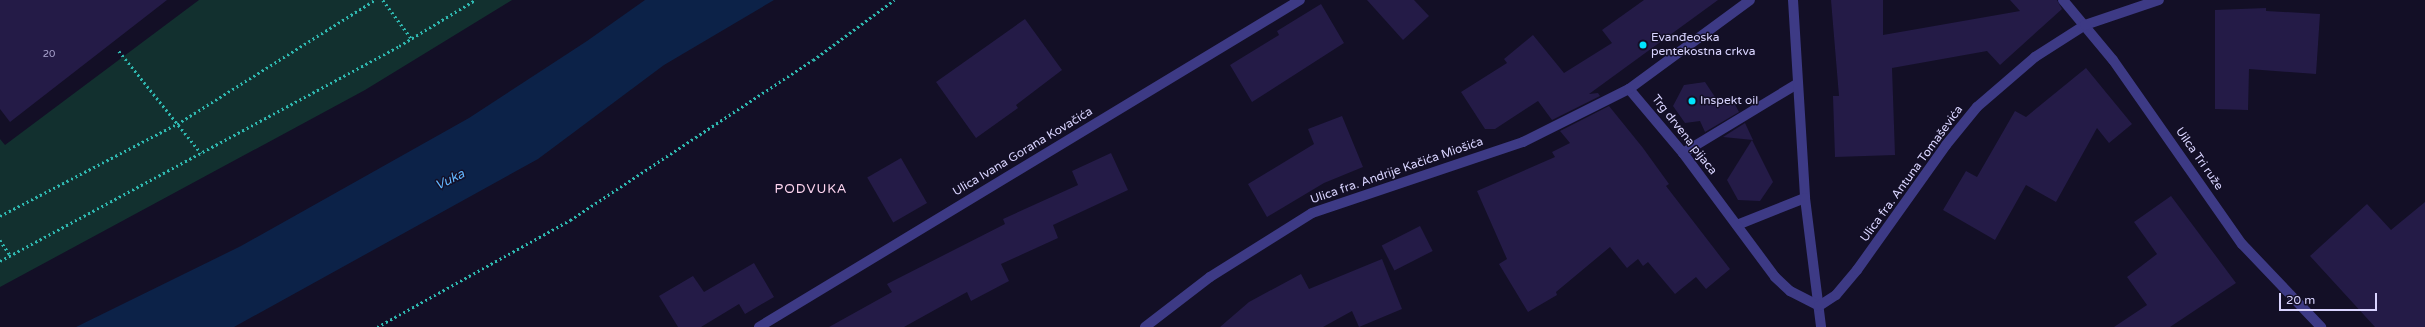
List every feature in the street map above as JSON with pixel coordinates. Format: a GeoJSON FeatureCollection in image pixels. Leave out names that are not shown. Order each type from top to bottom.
{"type":"FeatureCollection","features":[{"type":"Feature","properties":{"kind":"street","name":"Ulica Ivana Gorana Kovačića"},"geometry":{"type":"LineString","coordinates":[[759,327],[1300,0]]}},
{"type":"Feature","properties":{"kind":"street"},"geometry":{"type":"LineString","coordinates":[[1629,88],[1750,0]]}},
{"type":"Feature","properties":{"kind":"street"},"geometry":{"type":"LineString","coordinates":[[1793,0],[1797,84],[1806,198],[1821,327]]}},
{"type":"Feature","properties":{"kind":"street","name":"Uilca Tri ruže"},"geometry":{"type":"LineString","coordinates":[[2063,0],[2113,60],[2242,244],[2321,327]]}},
{"type":"Feature","properties":{"kind":"street","name":"Ulica fra. Antuna Tomaševića"},"geometry":{"type":"LineString","coordinates":[[1819,306],[1836,295],[1858,270],[1946,145],[1977,107],[2035,57],[2085,25],[2159,0]]}},
{"type":"Feature","properties":{"kind":"street"},"geometry":{"type":"LineString","coordinates":[[1683,153],[1797,84]]}},
{"type":"Feature","properties":{"kind":"street","name":"Trg drvena pijaca"},"geometry":{"type":"LineString","coordinates":[[1629,88],[1683,153],[1775,277],[1790,291],[1819,306]]}},
{"type":"Feature","properties":{"kind":"street","name":"Ulica fra. Andrije Kačića Miošića"},"geometry":{"type":"LineString","coordinates":[[1145,327],[1210,277],[1312,212],[1523,142],[1629,88]]}},
{"type":"Feature","properties":{"kind":"street"},"geometry":{"type":"LineString","coordinates":[[1737,224],[1806,198]]}},
{"type":"Feature","properties":{"kind":"path"},"geometry":{"type":"LineString","coordinates":[[0,216],[177,124],[375,0]]}},
{"type":"Feature","properties":{"kind":"path"},"geometry":{"type":"LineString","coordinates":[[383,0],[411,38]]}},
{"type":"Feature","properties":{"kind":"path"},"geometry":{"type":"LineString","coordinates":[[0,261],[201,154],[411,38],[475,0]]}},
{"type":"Feature","properties":{"kind":"path"},"geometry":{"type":"LineString","coordinates":[[376,327],[570,220],[814,60],[894,0]]}},
{"type":"Feature","properties":{"kind":"path"},"geometry":{"type":"LineString","coordinates":[[119,51],[201,154]]}},
{"type":"Feature","properties":{"kind":"path"},"geometry":{"type":"LineString","coordinates":[[0,240],[10,255]]}},
{"type":"Feature","properties":{"kind":"green space"},"geometry":{"type":"Polygon","coordinates":[[[199,0],[512,0],[365,90],[0,287],[0,139],[5,145],[199,0]]]}},
{"type":"Feature","properties":{"kind":"water","name":"Vuka"},"geometry":{"type":"Polygon","coordinates":[[[645,0],[774,0],[664,65],[538,159],[234,327],[76,327],[241,246],[469,118],[587,41],[645,0]]]}},
{"type":"Feature","properties":{"kind":"building"},"geometry":{"type":"Polygon","coordinates":[[[0,0],[167,0],[10,122],[0,109],[0,0]]]}},
{"type":"Feature","properties":{"kind":"building"},"geometry":{"type":"Polygon","coordinates":[[[1367,0],[1414,0],[1429,16],[1403,40],[1367,0]]]}},
{"type":"Feature","properties":{"kind":"building"},"geometry":{"type":"Polygon","coordinates":[[[1644,0],[1718,0],[1589,94],[1598,93],[1600,96],[1552,120],[1538,101],[1495,129],[1485,129],[1461,92],[1507,63],[1504,59],[1533,35],[1564,73],[1612,43],[1602,30],[1644,0]]]}},
{"type":"Feature","properties":{"kind":"building"},"geometry":{"type":"Polygon","coordinates":[[[1831,0],[1883,0],[1883,35],[2020,11],[2010,0],[2057,0],[2062,9],[2000,65],[1987,51],[1892,68],[1895,155],[1835,157],[1833,96],[1839,96],[1831,0]]]}},
{"type":"Feature","properties":{"kind":"building"},"geometry":{"type":"Polygon","coordinates":[[[1321,4],[1344,43],[1252,102],[1230,65],[1279,35],[1277,31],[1321,4]]]}},
{"type":"Feature","properties":{"kind":"building"},"geometry":{"type":"Polygon","coordinates":[[[2266,8],[2266,11],[2320,14],[2316,74],[2249,69],[2248,110],[2215,109],[2215,10],[2266,8]]]}},
{"type":"Feature","properties":{"kind":"building"},"geometry":{"type":"Polygon","coordinates":[[[1025,19],[1062,70],[1016,105],[1018,108],[976,138],[936,82],[1025,19]]]}},
{"type":"Feature","properties":{"kind":"building"},"geometry":{"type":"Polygon","coordinates":[[[2086,68],[2132,124],[2109,143],[2097,128],[2056,202],[2026,185],[1995,240],[1943,210],[1966,171],[1977,177],[2015,111],[2026,117],[2086,68]]]}},
{"type":"Feature","properties":{"kind":"building"},"geometry":{"type":"Polygon","coordinates":[[[1705,82],[1715,97],[1732,99],[1739,112],[1705,132],[1700,121],[1685,123],[1673,106],[1684,85],[1705,82]]]}},
{"type":"Feature","properties":{"kind":"building"},"geometry":{"type":"Polygon","coordinates":[[[1609,106],[1643,148],[1669,184],[1666,186],[1730,269],[1706,289],[1696,277],[1675,294],[1648,262],[1643,266],[1638,259],[1627,268],[1610,247],[1556,292],[1557,295],[1528,312],[1499,264],[1507,259],[1477,191],[1555,157],[1552,152],[1570,143],[1560,131],[1609,106]]]}},
{"type":"Feature","properties":{"kind":"building"},"geometry":{"type":"Polygon","coordinates":[[[1342,116],[1363,167],[1324,183],[1267,217],[1248,184],[1314,144],[1308,129],[1342,116]]]}},
{"type":"Feature","properties":{"kind":"building"},"geometry":{"type":"Polygon","coordinates":[[[1745,123],[1753,140],[1723,137],[1745,123]]]}},
{"type":"Feature","properties":{"kind":"building"},"geometry":{"type":"Polygon","coordinates":[[[1752,140],[1773,182],[1760,201],[1738,200],[1727,180],[1752,140]]]}},
{"type":"Feature","properties":{"kind":"building"},"geometry":{"type":"Polygon","coordinates":[[[1111,153],[1128,190],[1053,225],[1058,238],[1001,264],[1009,281],[971,301],[967,292],[904,327],[829,327],[892,292],[887,284],[1005,224],[1003,219],[1078,185],[1072,171],[1111,153]]]}},
{"type":"Feature","properties":{"kind":"building"},"geometry":{"type":"Polygon","coordinates":[[[901,158],[927,203],[893,223],[867,178],[901,158]]]}},
{"type":"Feature","properties":{"kind":"building"},"geometry":{"type":"Polygon","coordinates":[[[2171,196],[2236,283],[2170,327],[2114,327],[2147,305],[2127,277],[2157,254],[2134,222],[2171,196]]]}},
{"type":"Feature","properties":{"kind":"building"},"geometry":{"type":"Polygon","coordinates":[[[2425,202],[2425,327],[2375,327],[2310,256],[2367,204],[2391,230],[2425,202]]]}},
{"type":"Feature","properties":{"kind":"building"},"geometry":{"type":"Polygon","coordinates":[[[1420,226],[1433,251],[1394,270],[1382,246],[1420,226]]]}},
{"type":"Feature","properties":{"kind":"building"},"geometry":{"type":"Polygon","coordinates":[[[1382,259],[1402,309],[1359,327],[1352,311],[1323,327],[1220,327],[1249,302],[1301,274],[1309,289],[1382,259]]]}},
{"type":"Feature","properties":{"kind":"building"},"geometry":{"type":"Polygon","coordinates":[[[754,263],[774,297],[745,314],[739,304],[701,327],[678,327],[659,296],[693,276],[704,292],[754,263]]]}},
{"type":"Feature","properties":{"kind":"place","name":"Evanđeoska pentekostna crkva"},"geometry":{"type":"Point","coordinates":[1643,45]}},
{"type":"Feature","properties":{"kind":"place","name":"Inspekt oil"},"geometry":{"type":"Point","coordinates":[1692,101]}},
{"type":"Feature","properties":{"kind":"district","name":"PODVUKA"},"geometry":{"type":"Point","coordinates":[811,189]}}]}
